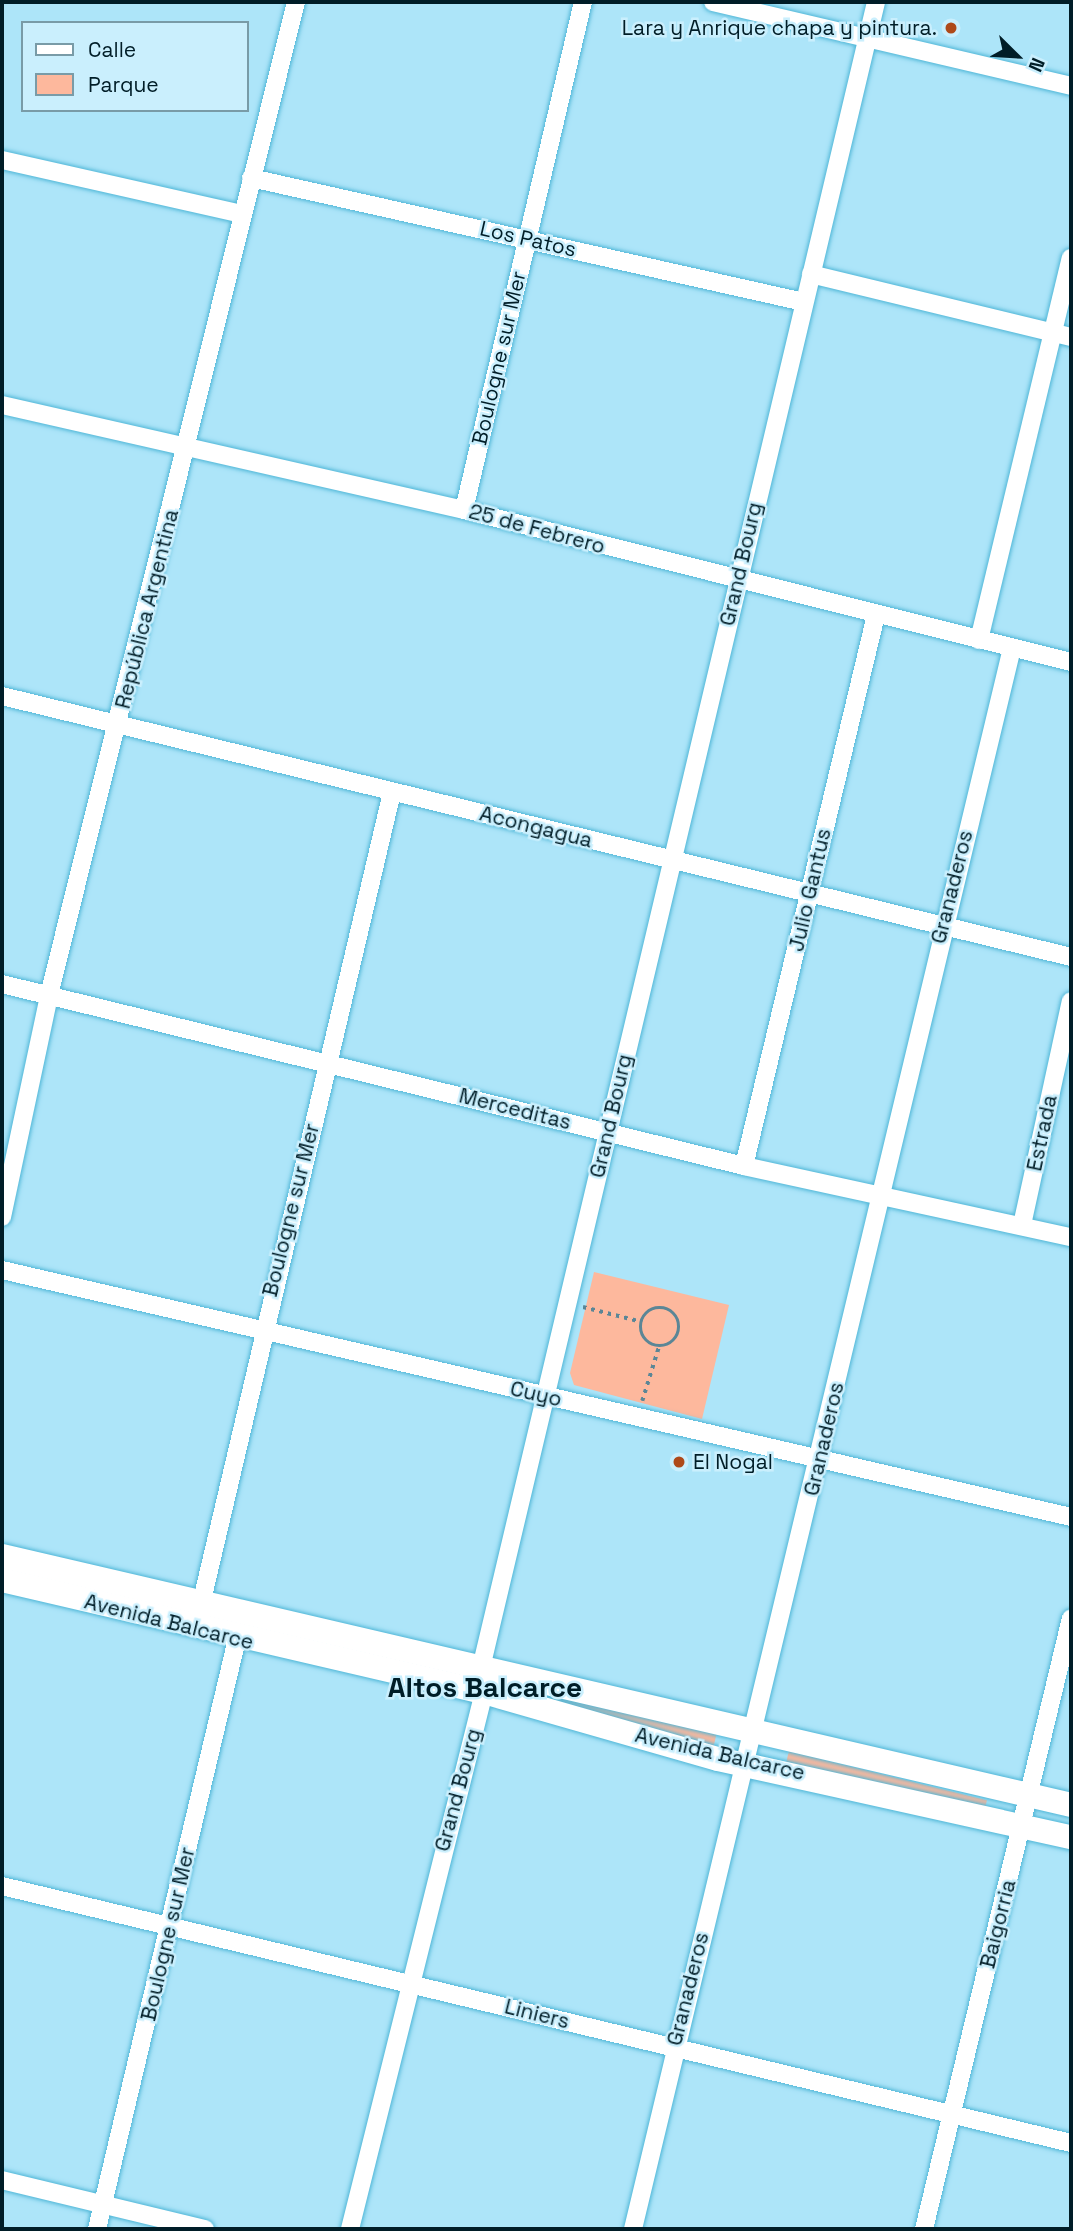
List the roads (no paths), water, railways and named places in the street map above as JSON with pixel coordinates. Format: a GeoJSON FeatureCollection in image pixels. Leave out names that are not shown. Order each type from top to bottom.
{"type":"FeatureCollection","features":[{"type":"Feature","properties":{"kind":"main road","name":"Avenida Balcarce"},"geometry":{"type":"LineString","coordinates":[[2,1556],[199,1618],[237,1639],[482,1680],[755,1732],[1071,1805]]}},
{"type":"Feature","properties":{"kind":"main road","name":"Avenida Balcarce"},"geometry":{"type":"LineString","coordinates":[[2,1580],[199,1618],[482,1680],[718,1759],[746,1761],[1071,1837]]}},
{"type":"Feature","properties":{"kind":"street","name":"República Argentina"},"geometry":{"type":"LineString","coordinates":[[2,1217],[49,995],[188,448],[242,214],[296,2]]}},
{"type":"Feature","properties":{"kind":"street","name":"Boulogne sur Mer"},"geometry":{"type":"LineString","coordinates":[[464,510],[583,2]]}},
{"type":"Feature","properties":{"kind":"street"},"geometry":{"type":"LineString","coordinates":[[713,2],[1071,86]]}},
{"type":"Feature","properties":{"kind":"street","name":"Grand Bourg"},"geometry":{"type":"LineString","coordinates":[[350,2229],[482,1680],[671,860],[876,2]]}},
{"type":"Feature","properties":{"kind":"street"},"geometry":{"type":"LineString","coordinates":[[2,160],[242,214]]}},
{"type":"Feature","properties":{"kind":"street","name":"Los Patos"},"geometry":{"type":"LineString","coordinates":[[251,178],[804,302]]}},
{"type":"Feature","properties":{"kind":"street"},"geometry":{"type":"LineString","coordinates":[[979,640],[1063,335],[1071,258]]}},
{"type":"Feature","properties":{"kind":"street"},"geometry":{"type":"LineString","coordinates":[[811,274],[1063,335]]}},
{"type":"Feature","properties":{"kind":"street","name":"25 de Febrero"},"geometry":{"type":"LineString","coordinates":[[2,405],[464,510],[737,582],[1071,662]]}},
{"type":"Feature","properties":{"kind":"street","name":"Julio Gantus"},"geometry":{"type":"LineString","coordinates":[[744,1166],[876,615]]}},
{"type":"Feature","properties":{"kind":"street","name":"Granaderos"},"geometry":{"type":"LineString","coordinates":[[633,2229],[673,2047],[755,1732],[883,1195],[942,926],[1012,648]]}},
{"type":"Feature","properties":{"kind":"street","name":"Acongagua"},"geometry":{"type":"LineString","coordinates":[[2,696],[1071,957]]}},
{"type":"Feature","properties":{"kind":"street","name":"Boulogne sur Mer"},"geometry":{"type":"LineString","coordinates":[[199,1618],[261,1333],[391,792]]}},
{"type":"Feature","properties":{"kind":"street","name":"Merceditas"},"geometry":{"type":"LineString","coordinates":[[2,984],[744,1166],[1071,1237]]}},
{"type":"Feature","properties":{"kind":"street","name":"Estrada"},"geometry":{"type":"LineString","coordinates":[[1022,1225],[1071,1001]]}},
{"type":"Feature","properties":{"kind":"street","name":"Cuyo"},"geometry":{"type":"LineString","coordinates":[[2,1270],[261,1333],[1071,1517]]}},
{"type":"Feature","properties":{"kind":"street","name":"Baigorria"},"geometry":{"type":"LineString","coordinates":[[924,2229],[1031,1795],[1071,1618]]}},
{"type":"Feature","properties":{"kind":"street","name":"Boulogne sur Mer"},"geometry":{"type":"LineString","coordinates":[[97,2229],[237,1639]]}},
{"type":"Feature","properties":{"kind":"street","name":"Liniers"},"geometry":{"type":"LineString","coordinates":[[2,1886],[1071,2143]]}},
{"type":"Feature","properties":{"kind":"street"},"geometry":{"type":"LineString","coordinates":[[2,2180],[205,2229]]}},
{"type":"Feature","properties":{"kind":"place","name":"Lara y Anrique chapa y pintura."},"geometry":{"type":"Point","coordinates":[951,28]}},
{"type":"Feature","properties":{"kind":"place","name":"El Nogal"},"geometry":{"type":"Point","coordinates":[679,1462]}},
{"type":"Feature","properties":{"kind":"district","name":"Altos Balcarce"},"geometry":{"type":"Point","coordinates":[485,1687]}}]}
